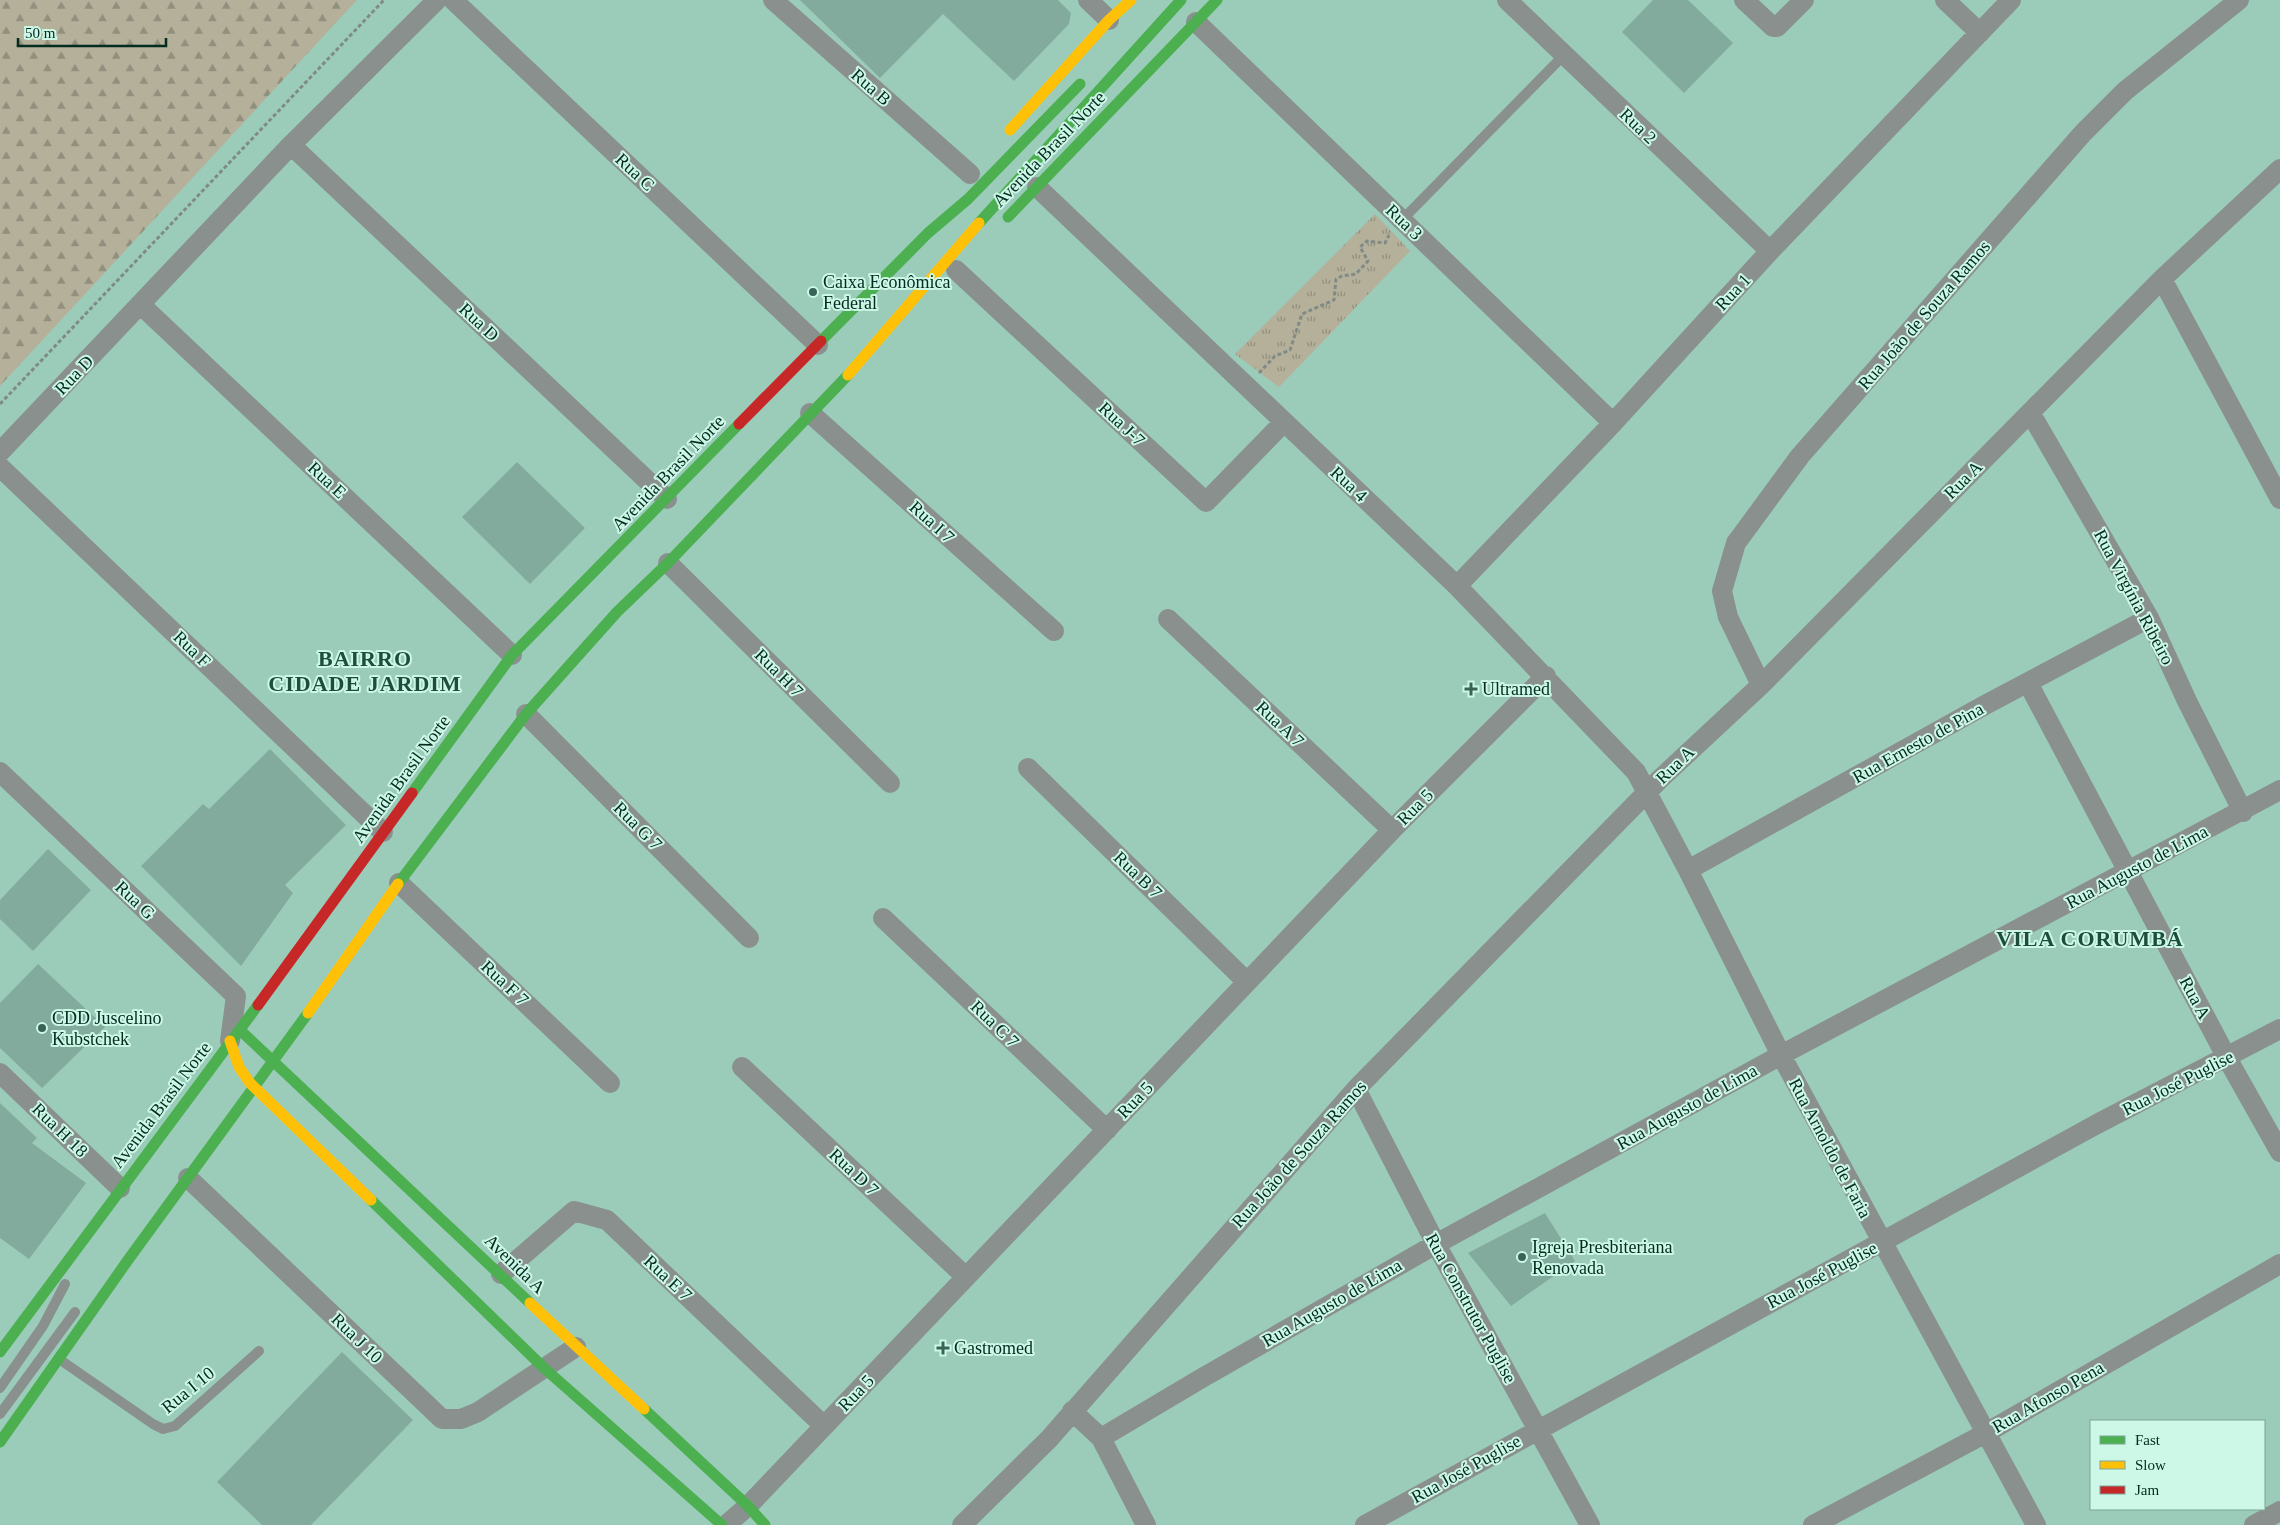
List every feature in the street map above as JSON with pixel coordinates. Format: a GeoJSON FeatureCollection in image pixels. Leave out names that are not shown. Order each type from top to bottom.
{"type":"FeatureCollection","features":[{"type":"Feature","properties":{"kind":"main road"},"geometry":{"type":"LineString","coordinates":[[1003,138],[1110,20],[1131,0]]}},
{"type":"Feature","properties":{"kind":"main road","name":"Avenida Brasil Norte"},"geometry":{"type":"LineString","coordinates":[[0,1442],[128,1260],[274,1062],[399,882],[526,714],[617,612],[668,563],[857,366],[934,273],[1181,0]]}},
{"type":"Feature","properties":{"kind":"main road","name":"Avenida Brasil Norte"},"geometry":{"type":"LineString","coordinates":[[997,228],[1217,0]]}},
{"type":"Feature","properties":{"kind":"main road","name":"Avenida Brasil Norte"},"geometry":{"type":"LineString","coordinates":[[0,1352],[120,1188],[235,1036],[512,655],[928,232],[968,199],[1091,73]]}},
{"type":"Feature","properties":{"kind":"main road","name":"Avenida Brasil Norte"},"geometry":{"type":"LineString","coordinates":[[928,232],[954,196]]}},
{"type":"Feature","properties":{"kind":"main road","name":"Avenida Brasil Norte"},"geometry":{"type":"LineString","coordinates":[[900,315],[960,266]]}},
{"type":"Feature","properties":{"kind":"main road"},"geometry":{"type":"LineString","coordinates":[[235,1036],[234,1057],[247,1080],[254,1088],[544,1368],[722,1525]]}},
{"type":"Feature","properties":{"kind":"main road","name":"Avenida A"},"geometry":{"type":"LineString","coordinates":[[235,1036],[274,1062],[501,1274],[576,1347],[748,1506],[765,1525]]}},
{"type":"Feature","properties":{"kind":"street","name":"Rua D"},"geometry":{"type":"LineString","coordinates":[[0,452],[292,144],[437,0]]}},
{"type":"Feature","properties":{"kind":"street","name":"Rua C"},"geometry":{"type":"LineString","coordinates":[[453,0],[818,344]]}},
{"type":"Feature","properties":{"kind":"street","name":"Rua B"},"geometry":{"type":"LineString","coordinates":[[773,0],[971,174]]}},
{"type":"Feature","properties":{"kind":"street"},"geometry":{"type":"LineString","coordinates":[[1088,0],[1110,20]]}},
{"type":"Feature","properties":{"kind":"street","name":"Rua 2"},"geometry":{"type":"LineString","coordinates":[[1508,0],[1770,251]]}},
{"type":"Feature","properties":{"kind":"street"},"geometry":{"type":"LineString","coordinates":[[1744,0],[1773,26],[1777,27],[1804,0]]}},
{"type":"Feature","properties":{"kind":"street"},"geometry":{"type":"LineString","coordinates":[[1945,0],[1980,32]]}},
{"type":"Feature","properties":{"kind":"street","name":"Rua 1"},"geometry":{"type":"LineString","coordinates":[[1457,586],[1613,423],[1770,251],[2011,0]]}},
{"type":"Feature","properties":{"kind":"street","name":"Rua João de Souza Ramos"},"geometry":{"type":"LineString","coordinates":[[1761,685],[1728,617],[1722,591],[1736,543],[1800,456],[2083,133],[2125,91],[2239,0]]}},
{"type":"Feature","properties":{"kind":"street","name":"Rua 3"},"geometry":{"type":"LineString","coordinates":[[1196,22],[1398,224],[1613,423]]}},
{"type":"Feature","properties":{"kind":"street","name":"Rua D"},"geometry":{"type":"LineString","coordinates":[[292,144],[667,499]]}},
{"type":"Feature","properties":{"kind":"street","name":"Rua A"},"geometry":{"type":"LineString","coordinates":[[1647,793],[1761,685],[2162,279],[2280,169]]}},
{"type":"Feature","properties":{"kind":"street","name":"Rua 4"},"geometry":{"type":"LineString","coordinates":[[1038,187],[1457,586],[1546,676],[1636,772],[1647,793]]}},
{"type":"Feature","properties":{"kind":"street","name":"Rua J-7"},"geometry":{"type":"LineString","coordinates":[[960,266],[1206,502],[1284,422]]}},
{"type":"Feature","properties":{"kind":"street"},"geometry":{"type":"LineString","coordinates":[[2162,279],[2280,499]]}},
{"type":"Feature","properties":{"kind":"street","name":"Rua E"},"geometry":{"type":"LineString","coordinates":[[141,305],[512,655]]}},
{"type":"Feature","properties":{"kind":"street","name":"Rua I 7"},"geometry":{"type":"LineString","coordinates":[[810,413],[1054,630]]}},
{"type":"Feature","properties":{"kind":"street","name":"Rua Virgínia Ribeiro"},"geometry":{"type":"LineString","coordinates":[[2030,414],[2149,618],[2187,701],[2243,812]]}},
{"type":"Feature","properties":{"kind":"street","name":"Rua F"},"geometry":{"type":"LineString","coordinates":[[0,467],[384,832]]}},
{"type":"Feature","properties":{"kind":"street","name":"Rua H 7"},"geometry":{"type":"LineString","coordinates":[[668,563],[890,783]]}},
{"type":"Feature","properties":{"kind":"street","name":"Rua Ernesto de Pina"},"geometry":{"type":"LineString","coordinates":[[1688,870],[1986,705],[2149,618]]}},
{"type":"Feature","properties":{"kind":"street","name":"Rua A 7"},"geometry":{"type":"LineString","coordinates":[[1168,619],[1392,830]]}},
{"type":"Feature","properties":{"kind":"street","name":"Rua 5"},"geometry":{"type":"LineString","coordinates":[[726,1525],[748,1506],[1392,830],[1546,676]]}},
{"type":"Feature","properties":{"kind":"street","name":"Rua A"},"geometry":{"type":"LineString","coordinates":[[2028,683],[2227,1058],[2280,1152]]}},
{"type":"Feature","properties":{"kind":"street","name":"Rua G 7"},"geometry":{"type":"LineString","coordinates":[[526,714],[749,938]]}},
{"type":"Feature","properties":{"kind":"street","name":"Rua B 7"},"geometry":{"type":"LineString","coordinates":[[1028,768],[1247,982]]}},
{"type":"Feature","properties":{"kind":"street","name":"Rua G"},"geometry":{"type":"LineString","coordinates":[[0,772],[236,996],[235,1036]]}},
{"type":"Feature","properties":{"kind":"street","name":"Rua Augusto de Lima"},"geometry":{"type":"LineString","coordinates":[[1101,1438],[1436,1244],[1780,1055],[2243,812],[2280,790]]}},
{"type":"Feature","properties":{"kind":"street","name":"Rua João de Souza Ramos"},"geometry":{"type":"LineString","coordinates":[[962,1525],[1049,1439],[1356,1089],[1647,793]]}},
{"type":"Feature","properties":{"kind":"street","name":"Rua Arnoldo de Faria"},"geometry":{"type":"LineString","coordinates":[[1647,793],[1688,870],[1780,1055],[2036,1525]]}},
{"type":"Feature","properties":{"kind":"street","name":"Rua F 7"},"geometry":{"type":"LineString","coordinates":[[399,882],[610,1083]]}},
{"type":"Feature","properties":{"kind":"street","name":"Rua C 7"},"geometry":{"type":"LineString","coordinates":[[883,918],[1107,1130]]}},
{"type":"Feature","properties":{"kind":"street","name":"Rua José Puglise"},"geometry":{"type":"LineString","coordinates":[[1365,1525],[2097,1124],[2280,1029]]}},
{"type":"Feature","properties":{"kind":"street","name":"Rua D 7"},"geometry":{"type":"LineString","coordinates":[[742,1067],[966,1277]]}},
{"type":"Feature","properties":{"kind":"street","name":"Rua H 18"},"geometry":{"type":"LineString","coordinates":[[0,1072],[120,1188]]}},
{"type":"Feature","properties":{"kind":"street","name":"Rua Construtor Puglise"},"geometry":{"type":"LineString","coordinates":[[1356,1089],[1436,1244],[1590,1525]]}},
{"type":"Feature","properties":{"kind":"street","name":"Rua J 10"},"geometry":{"type":"LineString","coordinates":[[188,1178],[442,1419],[461,1419],[478,1412],[544,1368]]}},
{"type":"Feature","properties":{"kind":"street","name":"Rua E 7"},"geometry":{"type":"LineString","coordinates":[[501,1274],[574,1211],[607,1220],[824,1426]]}},
{"type":"Feature","properties":{"kind":"street","name":"Rua Afonso Pena"},"geometry":{"type":"LineString","coordinates":[[1814,1525],[1986,1432],[2280,1264]]}},
{"type":"Feature","properties":{"kind":"street"},"geometry":{"type":"LineString","coordinates":[[544,1368],[576,1347]]}},
{"type":"Feature","properties":{"kind":"street"},"geometry":{"type":"LineString","coordinates":[[1072,1411],[1101,1438],[1146,1525]]}},
{"type":"Feature","properties":{"kind":"street"},"geometry":{"type":"LineString","coordinates":[[2254,1525],[2280,1511]]}},
{"type":"Feature","properties":{"kind":"lane"},"geometry":{"type":"LineString","coordinates":[[1398,224],[1564,55]]}},
{"type":"Feature","properties":{"kind":"lane"},"geometry":{"type":"LineString","coordinates":[[0,1388],[30,1348],[47,1319],[64,1287],[82,1241]]}},
{"type":"Feature","properties":{"kind":"lane"},"geometry":{"type":"LineString","coordinates":[[0,1414],[86,1300],[128,1260]]}},
{"type":"Feature","properties":{"kind":"lane","name":"Rua I 10"},"geometry":{"type":"LineString","coordinates":[[58,1359],[163,1429],[175,1426],[259,1350]]}},
{"type":"Feature","properties":{"kind":"path"},"geometry":{"type":"LineString","coordinates":[[0,404],[384,0]]}},
{"type":"Feature","properties":{"kind":"path"},"geometry":{"type":"LineString","coordinates":[[1256,376],[1274,356],[1290,350],[1302,314],[1334,300],[1336,279],[1356,274],[1368,261],[1360,247],[1367,241],[1385,243],[1398,224]]}},
{"type":"Feature","properties":{"kind":"green space"},"geometry":{"type":"Polygon","coordinates":[[[0,0],[357,0],[0,386],[0,0]]]}},
{"type":"Feature","properties":{"kind":"green space"},"geometry":{"type":"Polygon","coordinates":[[[1375,214],[1410,251],[1279,387],[1235,354],[1375,214]]]}},
{"type":"Feature","properties":{"kind":"building"},"geometry":{"type":"Polygon","coordinates":[[[800,0],[1058,0],[1071,13],[1069,24],[1014,81],[943,14],[880,78],[800,0]]]}},
{"type":"Feature","properties":{"kind":"building"},"geometry":{"type":"Polygon","coordinates":[[[1653,0],[1688,0],[1733,43],[1684,93],[1622,32],[1653,0]]]}},
{"type":"Feature","properties":{"kind":"building"},"geometry":{"type":"Polygon","coordinates":[[[517,462],[585,528],[530,584],[462,517],[517,462]]]}},
{"type":"Feature","properties":{"kind":"building"},"geometry":{"type":"Polygon","coordinates":[[[270,749],[346,825],[285,885],[293,893],[241,966],[141,866],[203,804],[209,809],[270,749]]]}},
{"type":"Feature","properties":{"kind":"building"},"geometry":{"type":"Polygon","coordinates":[[[48,849],[91,890],[33,951],[0,919],[0,900],[48,849]]]}},
{"type":"Feature","properties":{"kind":"building"},"geometry":{"type":"Polygon","coordinates":[[[38,964],[105,1027],[42,1088],[0,1048],[0,1003],[38,964]]]}},
{"type":"Feature","properties":{"kind":"building"},"geometry":{"type":"Polygon","coordinates":[[[0,1103],[37,1138],[32,1143],[86,1183],[29,1259],[0,1238],[0,1103]]]}},
{"type":"Feature","properties":{"kind":"building","name":"Igreja Presbiteriana Renovada"},"geometry":{"type":"Polygon","coordinates":[[[1545,1213],[1575,1261],[1511,1306],[1468,1253],[1545,1213]]]}},
{"type":"Feature","properties":{"kind":"building"},"geometry":{"type":"Polygon","coordinates":[[[342,1352],[413,1420],[311,1525],[262,1525],[217,1482],[342,1352]]]}},
{"type":"Feature","properties":{"kind":"traffic: fast"},"geometry":{"type":"LineString","coordinates":[[979,223],[1181,0]]}},
{"type":"Feature","properties":{"kind":"traffic: fast"},"geometry":{"type":"LineString","coordinates":[[1008,217],[1217,0]]}},
{"type":"Feature","properties":{"kind":"traffic: fast"},"geometry":{"type":"LineString","coordinates":[[821,341],[928,233],[968,199],[1080,84]]}},
{"type":"Feature","properties":{"kind":"traffic: fast"},"geometry":{"type":"LineString","coordinates":[[398,884],[526,714],[617,612],[668,563],[848,375]]}},
{"type":"Feature","properties":{"kind":"traffic: fast"},"geometry":{"type":"LineString","coordinates":[[412,793],[512,655],[739,424]]}},
{"type":"Feature","properties":{"kind":"traffic: fast"},"geometry":{"type":"LineString","coordinates":[[0,1352],[258,1005]]}},
{"type":"Feature","properties":{"kind":"traffic: fast"},"geometry":{"type":"LineString","coordinates":[[0,1442],[128,1260],[308,1013]]}},
{"type":"Feature","properties":{"kind":"traffic: fast"},"geometry":{"type":"LineString","coordinates":[[240,1030],[530,1303]]}},
{"type":"Feature","properties":{"kind":"traffic: fast"},"geometry":{"type":"LineString","coordinates":[[371,1200],[544,1368],[722,1525]]}},
{"type":"Feature","properties":{"kind":"traffic: fast"},"geometry":{"type":"LineString","coordinates":[[644,1409],[748,1506],[765,1525]]}},
{"type":"Feature","properties":{"kind":"traffic: slow"},"geometry":{"type":"LineString","coordinates":[[1010,130],[1109,20],[1131,0]]}},
{"type":"Feature","properties":{"kind":"traffic: slow"},"geometry":{"type":"LineString","coordinates":[[848,375],[979,223]]}},
{"type":"Feature","properties":{"kind":"traffic: slow"},"geometry":{"type":"LineString","coordinates":[[308,1013],[398,884]]}},
{"type":"Feature","properties":{"kind":"traffic: slow"},"geometry":{"type":"LineString","coordinates":[[230,1041],[239,1067],[250,1083],[371,1200]]}},
{"type":"Feature","properties":{"kind":"traffic: slow"},"geometry":{"type":"LineString","coordinates":[[530,1303],[644,1409]]}},
{"type":"Feature","properties":{"kind":"traffic: jam"},"geometry":{"type":"LineString","coordinates":[[739,424],[821,341]]}},
{"type":"Feature","properties":{"kind":"traffic: jam"},"geometry":{"type":"LineString","coordinates":[[258,1005],[412,793]]}},
{"type":"Feature","properties":{"kind":"place","name":"Caixa Econômica Federal"},"geometry":{"type":"Point","coordinates":[813,292]}},
{"type":"Feature","properties":{"kind":"place","name":"Ultramed"},"geometry":{"type":"Point","coordinates":[1471,689]}},
{"type":"Feature","properties":{"kind":"place","name":"CDD Juscelino Kubstchek"},"geometry":{"type":"Point","coordinates":[42,1028]}},
{"type":"Feature","properties":{"kind":"place","name":"Igreja Presbiteriana Renovada"},"geometry":{"type":"Point","coordinates":[1522,1257]}},
{"type":"Feature","properties":{"kind":"place","name":"Gastromed"},"geometry":{"type":"Point","coordinates":[943,1348]}},
{"type":"Feature","properties":{"kind":"district","name":"BAIRRO CIDADE JARDIM"},"geometry":{"type":"Point","coordinates":[365,670]}},
{"type":"Feature","properties":{"kind":"district","name":"VILA CORUMBÁ"},"geometry":{"type":"Point","coordinates":[2090,938]}}]}
